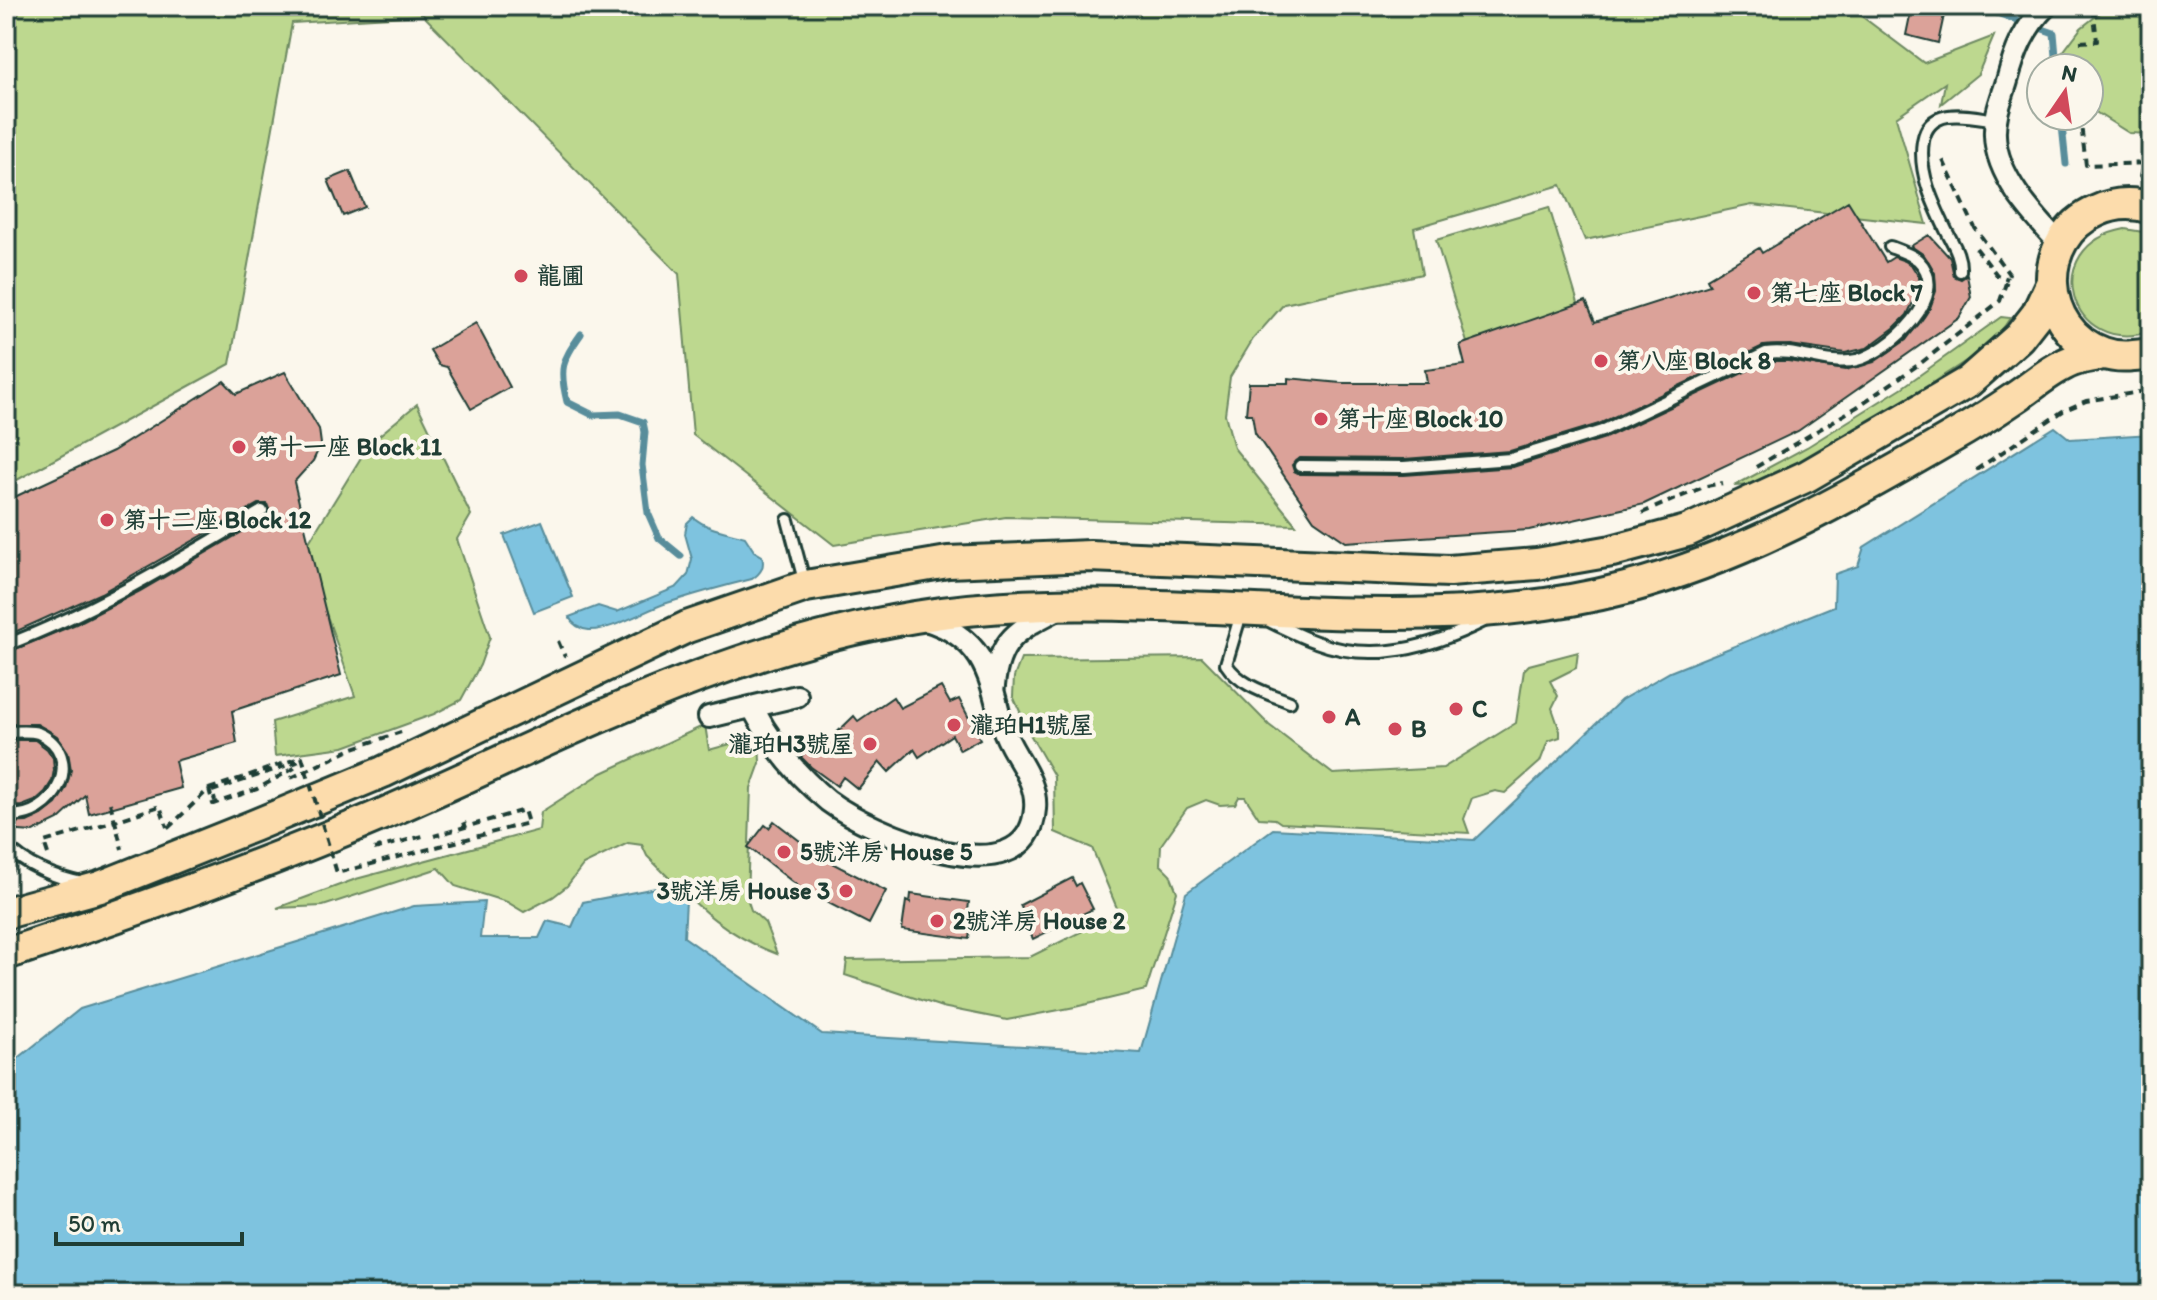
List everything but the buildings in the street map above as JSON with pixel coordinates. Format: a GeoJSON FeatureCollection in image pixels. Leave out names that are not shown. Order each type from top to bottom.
{"type":"FeatureCollection","features":[{"type":"Feature","properties":{"kind":"main road"},"geometry":{"type":"LineString","coordinates":[[2146,194],[2126,204],[2106,207],[2088,215],[2072,227],[2060,244],[2052,264],[2050,286],[2055,308],[2067,328],[2083,344],[2104,354],[2128,358],[2151,354]]}},
{"type":"Feature","properties":{"kind":"main road"},"geometry":{"type":"LineString","coordinates":[[6,913],[100,887],[383,772],[687,627],[806,586],[948,562],[1090,556],[1449,571],[1537,564],[1612,551],[1687,531],[1807,476],[1968,382],[2019,337],[2037,314],[2050,286]]}},
{"type":"Feature","properties":{"kind":"main road"},"geometry":{"type":"LineString","coordinates":[[6,954],[258,865],[383,814],[601,715],[707,671],[817,638],[917,617],[979,609],[1065,605],[1243,609],[1338,615],[1451,613],[1507,609],[1620,589],[1720,558],[1792,526],[1979,422],[2057,368],[2076,358],[2104,354]]}},
{"type":"Feature","properties":{"kind":"street"},"geometry":{"type":"LineString","coordinates":[[2046,6],[2016,48],[1996,120],[1998,155],[2035,218],[2060,244]]}},
{"type":"Feature","properties":{"kind":"street"},"geometry":{"type":"LineString","coordinates":[[994,686],[996,664],[1006,643],[1020,628],[1065,605]]}},
{"type":"Feature","properties":{"kind":"street"},"geometry":{"type":"LineString","coordinates":[[752,707],[764,729],[800,776],[870,827],[913,844],[964,854],[993,854],[1009,849],[1023,837],[1033,821],[1035,804],[1032,786],[1003,729],[994,686],[965,638],[948,627],[917,617]]}},
{"type":"Feature","properties":{"kind":"street"},"geometry":{"type":"LineString","coordinates":[[709,717],[797,696]]}},
{"type":"Feature","properties":{"kind":"lane"},"geometry":{"type":"LineString","coordinates":[[1960,271],[1958,253],[1925,180],[1920,157],[1924,133],[1931,122],[1944,116],[1996,120]]}},
{"type":"Feature","properties":{"kind":"lane"},"geometry":{"type":"LineString","coordinates":[[1300,466],[1404,467],[1511,459],[1602,431],[1766,353],[1783,351],[1843,361],[1862,359],[1905,329],[1924,303],[1928,284],[1923,269],[1917,260],[1890,247]]}},
{"type":"Feature","properties":{"kind":"lane"},"geometry":{"type":"LineString","coordinates":[[6,645],[150,578],[262,511]]}},
{"type":"Feature","properties":{"kind":"lane"},"geometry":{"type":"LineString","coordinates":[[788,520],[806,586]]}},
{"type":"Feature","properties":{"kind":"lane"},"geometry":{"type":"LineString","coordinates":[[1243,609],[1226,664],[1233,675],[1290,702]]}},
{"type":"Feature","properties":{"kind":"lane"},"geometry":{"type":"LineString","coordinates":[[6,732],[37,732],[51,743],[63,761],[60,786],[50,801],[35,812],[6,815]]}},
{"type":"Feature","properties":{"kind":"lane"},"geometry":{"type":"LineString","coordinates":[[6,869],[9,848],[50,873],[100,887]]}},
{"type":"Feature","properties":{"kind":"path"},"geometry":{"type":"LineString","coordinates":[[2080,42],[2097,41],[2093,7]]}},
{"type":"Feature","properties":{"kind":"path"},"geometry":{"type":"LineString","coordinates":[[2082,132],[2086,165],[2151,163]]}},
{"type":"Feature","properties":{"kind":"path"},"geometry":{"type":"LineString","coordinates":[[2143,163],[2146,194]]}},
{"type":"Feature","properties":{"kind":"path"},"geometry":{"type":"LineString","coordinates":[[1970,238],[1997,275],[2008,279]]}},
{"type":"Feature","properties":{"kind":"path"},"geometry":{"type":"LineString","coordinates":[[1976,470],[2063,411],[2086,401],[2151,390]]}},
{"type":"Feature","properties":{"kind":"path"},"geometry":{"type":"LineString","coordinates":[[558,641],[566,659]]}},
{"type":"Feature","properties":{"kind":"path"},"geometry":{"type":"LineString","coordinates":[[51,864],[44,842],[160,806],[168,828],[209,789],[302,757],[337,873],[528,823],[524,810],[434,836]]}},
{"type":"Feature","properties":{"kind":"path"},"geometry":{"type":"LineString","coordinates":[[209,789],[213,804],[257,789],[298,766],[297,762],[212,791],[215,801]]}},
{"type":"Feature","properties":{"kind":"path"},"geometry":{"type":"LineString","coordinates":[[110,803],[122,851]]}},
{"type":"Feature","properties":{"kind":"green space"},"geometry":{"type":"Polygon","coordinates":[[[6,6],[1848,6],[1924,63],[1994,36],[1978,74],[1941,104],[1945,83],[1896,117],[1927,224],[1752,205],[1585,240],[1561,185],[1414,228],[1422,274],[1284,304],[1253,339],[1230,377],[1225,414],[1234,448],[1296,525],[1006,517],[834,545],[693,435],[679,274],[423,15],[292,23],[230,364],[6,486],[6,6]]]}},
{"type":"Feature","properties":{"kind":"green space"},"geometry":{"type":"Polygon","coordinates":[[[2109,6],[2151,6],[2151,134],[2129,133],[2105,118],[2105,52],[2063,52],[2081,28],[2109,6]]]}},
{"type":"Feature","properties":{"kind":"green space"},"geometry":{"type":"Polygon","coordinates":[[[1549,207],[1581,313],[1468,346],[1436,240],[1549,207]]]}},
{"type":"Feature","properties":{"kind":"green space"},"geometry":{"type":"Polygon","coordinates":[[[2125,229],[2151,236],[2151,331],[2123,335],[2100,329],[2084,315],[2074,296],[2073,276],[2080,256],[2097,239],[2125,229]]]}},
{"type":"Feature","properties":{"kind":"green space"},"geometry":{"type":"Polygon","coordinates":[[[2001,317],[2010,318],[1986,346],[1913,395],[1846,436],[1754,485],[1734,486],[1807,447],[1903,387],[2001,317]]]}},
{"type":"Feature","properties":{"kind":"green space"},"geometry":{"type":"Polygon","coordinates":[[[417,404],[471,515],[457,539],[490,637],[480,665],[461,700],[434,714],[344,747],[275,756],[272,722],[355,696],[304,550],[370,443],[417,404]]]}},
{"type":"Feature","properties":{"kind":"green space"},"geometry":{"type":"Polygon","coordinates":[[[1578,652],[1576,668],[1550,681],[1558,696],[1552,708],[1560,737],[1548,741],[1540,762],[1505,793],[1495,791],[1472,798],[1464,819],[1469,833],[1281,823],[1275,819],[1259,818],[1245,797],[1239,797],[1235,804],[1220,805],[1206,800],[1187,808],[1161,845],[1160,864],[1170,874],[1177,892],[1146,990],[1007,1020],[942,1007],[845,975],[847,960],[1030,957],[1119,913],[1092,848],[1055,832],[1054,776],[1013,696],[1014,677],[1021,659],[1202,657],[1269,725],[1333,774],[1443,768],[1516,723],[1524,670],[1529,665],[1578,652]]]}},
{"type":"Feature","properties":{"kind":"green space"},"geometry":{"type":"Polygon","coordinates":[[[705,725],[709,750],[759,736],[760,763],[751,788],[747,898],[751,910],[765,923],[777,954],[722,925],[647,856],[642,845],[628,843],[583,865],[567,886],[524,912],[507,902],[455,886],[439,868],[323,906],[277,908],[356,879],[539,830],[541,812],[602,773],[705,725]]]}},
{"type":"Feature","properties":{"kind":"water"},"geometry":{"type":"Polygon","coordinates":[[[2055,427],[2070,439],[2151,434],[2151,1294],[6,1294],[6,1068],[80,1009],[414,906],[484,902],[480,938],[539,938],[547,921],[572,927],[583,902],[687,882],[684,937],[822,1034],[1141,1053],[1186,893],[1273,829],[1474,840],[1621,700],[1670,672],[1834,606],[1835,574],[1858,566],[1864,547],[2055,427]]]}},
{"type":"Feature","properties":{"kind":"water"},"geometry":{"type":"Polygon","coordinates":[[[693,517],[711,527],[745,537],[754,551],[762,556],[760,572],[752,579],[667,603],[608,627],[589,630],[573,622],[569,617],[598,606],[617,612],[677,587],[688,575],[692,559],[685,534],[687,523],[693,517]]]}},
{"type":"Feature","properties":{"kind":"water"},"geometry":{"type":"Polygon","coordinates":[[[542,521],[573,597],[534,612],[504,535],[542,521]]]}},
{"type":"Feature","properties":{"kind":"waterway"},"geometry":{"type":"LineString","coordinates":[[1987,6],[1994,12],[2054,33],[2056,52]]}},
{"type":"Feature","properties":{"kind":"waterway"},"geometry":{"type":"LineString","coordinates":[[2063,132],[2066,164]]}},
{"type":"Feature","properties":{"kind":"waterway"},"geometry":{"type":"LineString","coordinates":[[581,334],[564,366],[567,402],[593,415],[620,414],[643,422],[642,465],[648,513],[659,538],[681,556]]}},
{"type":"Feature","properties":{"kind":"place","name":"龍圃"},"geometry":{"type":"Point","coordinates":[521,276]}},
{"type":"Feature","properties":{"kind":"place","name":"第七座 Block 7"},"geometry":{"type":"Point","coordinates":[1754,293]}},
{"type":"Feature","properties":{"kind":"place","name":"第八座 Block 8"},"geometry":{"type":"Point","coordinates":[1601,361]}},
{"type":"Feature","properties":{"kind":"place","name":"第十座 Block 10"},"geometry":{"type":"Point","coordinates":[1321,419]}},
{"type":"Feature","properties":{"kind":"place","name":"第十一座 Block 11"},"geometry":{"type":"Point","coordinates":[239,447]}},
{"type":"Feature","properties":{"kind":"place","name":"第十二座 Block 12"},"geometry":{"type":"Point","coordinates":[107,520]}},
{"type":"Feature","properties":{"kind":"place","name":"C"},"geometry":{"type":"Point","coordinates":[1456,709]}},
{"type":"Feature","properties":{"kind":"place","name":"A"},"geometry":{"type":"Point","coordinates":[1329,717]}},
{"type":"Feature","properties":{"kind":"place","name":"瀧珀H1號屋"},"geometry":{"type":"Point","coordinates":[954,725]}},
{"type":"Feature","properties":{"kind":"place","name":"B"},"geometry":{"type":"Point","coordinates":[1395,729]}},
{"type":"Feature","properties":{"kind":"place","name":"瀧珀H3號屋"},"geometry":{"type":"Point","coordinates":[870,744]}},
{"type":"Feature","properties":{"kind":"place","name":"5號洋房 House 5"},"geometry":{"type":"Point","coordinates":[784,852]}},
{"type":"Feature","properties":{"kind":"place","name":"3號洋房 House 3"},"geometry":{"type":"Point","coordinates":[846,891]}},
{"type":"Feature","properties":{"kind":"place","name":"2號洋房 House 2"},"geometry":{"type":"Point","coordinates":[937,921]}}]}
